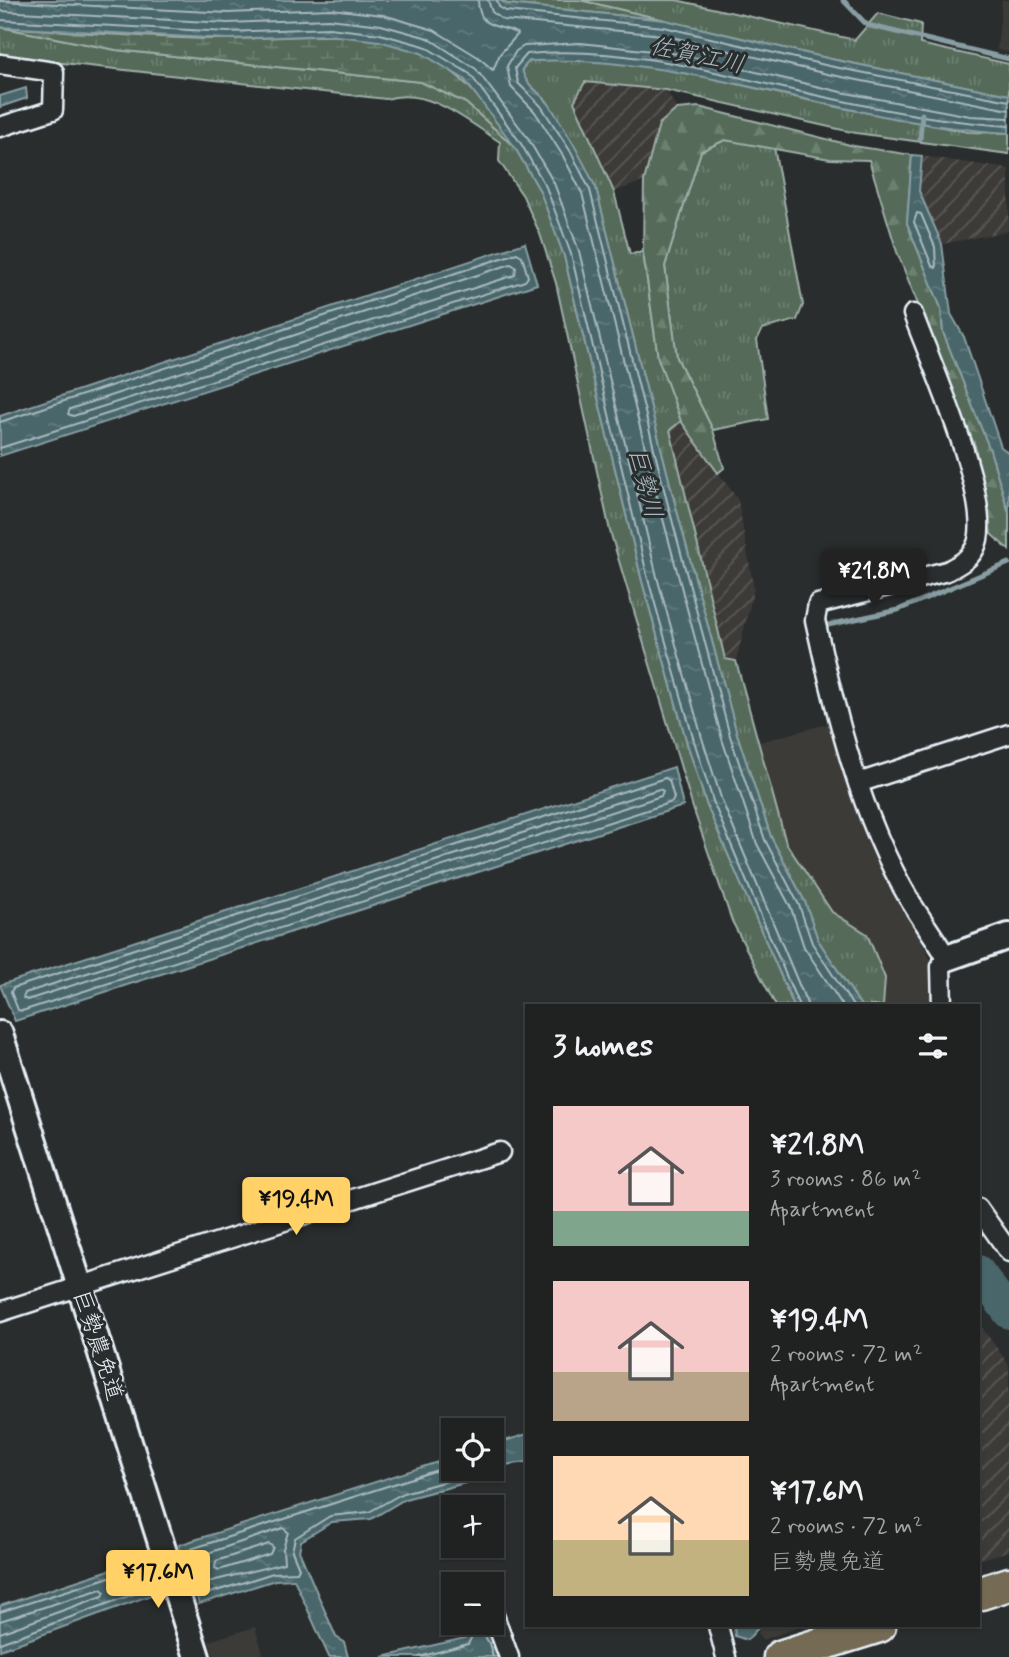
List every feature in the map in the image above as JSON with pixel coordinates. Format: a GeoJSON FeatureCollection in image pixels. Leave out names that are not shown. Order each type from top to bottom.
{"type":"FeatureCollection","features":[{"type":"Feature","properties":{"kind":"highway"},"geometry":{"type":"LineString","coordinates":[[980,1593],[1009,1584]]}},
{"type":"Feature","properties":{"kind":"highway"},"geometry":{"type":"LineString","coordinates":[[788,1656],[876,1627]]}},
{"type":"Feature","properties":{"kind":"street"},"geometry":{"type":"LineString","coordinates":[[0,64],[54,72],[53,110],[0,127]]}},
{"type":"Feature","properties":{"kind":"street"},"geometry":{"type":"LineString","coordinates":[[913,313],[966,454],[980,525],[976,547],[964,562],[947,571],[818,604],[815,620],[827,676],[858,783],[908,898],[947,958]]}},
{"type":"Feature","properties":{"kind":"street"},"geometry":{"type":"LineString","coordinates":[[858,783],[1009,734]]}},
{"type":"Feature","properties":{"kind":"street"},"geometry":{"type":"LineString","coordinates":[[942,1004],[941,966],[947,958],[1009,936]]}},
{"type":"Feature","properties":{"kind":"street","name":"巨勢農免道"},"geometry":{"type":"LineString","coordinates":[[0,1034],[197,1657]]}},
{"type":"Feature","properties":{"kind":"street"},"geometry":{"type":"LineString","coordinates":[[0,1312],[500,1152]]}},
{"type":"Feature","properties":{"kind":"street"},"geometry":{"type":"LineString","coordinates":[[980,1212],[1009,1252]]}},
{"type":"Feature","properties":{"kind":"street"},"geometry":{"type":"LineString","coordinates":[[718,1627],[726,1657]]}},
{"type":"Feature","properties":{"kind":"street"},"geometry":{"type":"LineString","coordinates":[[501,1635],[509,1657]]}},
{"type":"Feature","properties":{"kind":"shaded area"},"geometry":{"type":"Polygon","coordinates":[[[1002,0],[1009,0],[1009,52],[997,50],[1002,0]]]}},
{"type":"Feature","properties":{"kind":"shaded area"},"geometry":{"type":"Polygon","coordinates":[[[585,82],[666,90],[677,109],[659,124],[644,181],[614,192],[574,102],[585,82]]]}},
{"type":"Feature","properties":{"kind":"shaded area"},"geometry":{"type":"Polygon","coordinates":[[[922,156],[1009,169],[1009,231],[942,244],[919,191],[922,156]]]}},
{"type":"Feature","properties":{"kind":"shaded area"},"geometry":{"type":"Polygon","coordinates":[[[681,421],[738,500],[754,589],[736,661],[725,660],[670,430],[681,421]]]}},
{"type":"Feature","properties":{"kind":"shaded area"},"geometry":{"type":"Polygon","coordinates":[[[831,723],[851,787],[931,961],[934,1004],[883,1004],[885,978],[867,934],[832,912],[786,843],[756,743],[831,723]]]}},
{"type":"Feature","properties":{"kind":"shaded area"},"geometry":{"type":"Polygon","coordinates":[[[980,1325],[1009,1365],[1009,1551],[980,1559],[980,1325]]]}},
{"type":"Feature","properties":{"kind":"shaded area"},"geometry":{"type":"Polygon","coordinates":[[[255,1627],[264,1657],[214,1657],[209,1641],[255,1627]]]}},
{"type":"Feature","properties":{"kind":"shaded area"},"geometry":{"type":"Polygon","coordinates":[[[760,1627],[800,1627],[762,1640],[758,1632],[760,1627]]]}},
{"type":"Feature","properties":{"kind":"green space"},"geometry":{"type":"Polygon","coordinates":[[[499,0],[579,0],[665,20],[507,4],[499,0]]]}},
{"type":"Feature","properties":{"kind":"green space"},"geometry":{"type":"Polygon","coordinates":[[[579,0],[676,0],[855,40],[878,13],[921,24],[920,44],[1009,64],[1009,95],[831,59],[579,0]]]}},
{"type":"Feature","properties":{"kind":"green space"},"geometry":{"type":"Polygon","coordinates":[[[0,27],[116,50],[421,82],[466,103],[514,146],[540,191],[564,256],[642,581],[707,806],[793,1004],[775,1004],[732,921],[693,808],[610,531],[556,283],[540,234],[523,196],[499,161],[500,142],[461,116],[432,101],[417,97],[386,99],[0,56],[0,27]]]}},
{"type":"Feature","properties":{"kind":"green space"},"geometry":{"type":"Polygon","coordinates":[[[0,27],[200,39],[351,36],[399,44],[438,61],[464,81],[514,146],[466,103],[421,82],[116,50],[0,27]]]}},
{"type":"Feature","properties":{"kind":"green space"},"geometry":{"type":"Polygon","coordinates":[[[579,59],[676,70],[838,107],[968,132],[1009,133],[1009,154],[856,133],[666,90],[585,82],[574,102],[614,192],[630,254],[643,252],[658,358],[681,421],[670,430],[725,659],[736,661],[786,843],[832,912],[867,934],[885,978],[883,1004],[860,1004],[818,940],[805,902],[771,837],[737,734],[674,500],[596,188],[547,101],[524,79],[522,69],[529,61],[579,59]]]}},
{"type":"Feature","properties":{"kind":"green space"},"geometry":{"type":"Polygon","coordinates":[[[699,107],[854,146],[912,155],[907,223],[941,308],[943,332],[990,450],[1009,513],[1009,550],[991,534],[975,446],[897,252],[869,160],[830,159],[725,140],[701,151],[665,266],[677,358],[713,430],[724,468],[718,473],[681,421],[658,358],[643,252],[644,181],[659,124],[677,109],[699,107]]]}},
{"type":"Feature","properties":{"kind":"green space"},"geometry":{"type":"Polygon","coordinates":[[[725,140],[774,147],[803,305],[797,320],[762,329],[757,340],[768,419],[713,430],[677,358],[665,266],[701,151],[725,140]]]}},
{"type":"Feature","properties":{"kind":"water","name":"佐賀江川"},"geometry":{"type":"Polygon","coordinates":[[[0,0],[499,0],[507,4],[665,20],[831,59],[1009,95],[1009,133],[889,117],[710,78],[650,68],[590,61],[529,61],[522,69],[529,84],[549,104],[562,124],[596,188],[674,500],[737,734],[771,837],[805,902],[818,940],[860,1004],[793,1004],[707,806],[642,581],[564,256],[540,191],[514,146],[464,79],[421,53],[379,41],[329,35],[228,39],[0,27],[0,0]]]}},
{"type":"Feature","properties":{"kind":"water"},"geometry":{"type":"Polygon","coordinates":[[[26,88],[27,98],[0,107],[0,96],[26,88]]]}},
{"type":"Feature","properties":{"kind":"water"},"geometry":{"type":"Polygon","coordinates":[[[912,155],[922,156],[919,191],[942,244],[951,314],[964,337],[1001,447],[1009,453],[1009,513],[990,450],[943,332],[941,308],[907,223],[912,155]]]}},
{"type":"Feature","properties":{"kind":"water"},"geometry":{"type":"Polygon","coordinates":[[[525,243],[537,284],[0,456],[0,416],[525,243]]]}},
{"type":"Feature","properties":{"kind":"water"},"geometry":{"type":"Polygon","coordinates":[[[674,767],[683,806],[15,1021],[0,985],[674,767]]]}},
{"type":"Feature","properties":{"kind":"water"},"geometry":{"type":"Polygon","coordinates":[[[525,1435],[525,1462],[504,1465],[504,1441],[525,1435]]]}},
{"type":"Feature","properties":{"kind":"water"},"geometry":{"type":"Polygon","coordinates":[[[441,1461],[441,1481],[472,1481],[405,1499],[371,1519],[332,1522],[301,1541],[299,1551],[336,1637],[344,1642],[348,1657],[329,1657],[294,1579],[275,1580],[199,1604],[179,1545],[441,1461]]]}},
{"type":"Feature","properties":{"kind":"water"},"geometry":{"type":"Polygon","coordinates":[[[146,1558],[157,1593],[0,1650],[0,1606],[146,1558]]]}},
{"type":"Feature","properties":{"kind":"water"},"geometry":{"type":"Polygon","coordinates":[[[734,1627],[759,1627],[747,1640],[735,1636],[734,1627]]]}},
{"type":"Feature","properties":{"kind":"water"},"geometry":{"type":"Polygon","coordinates":[[[466,1635],[491,1635],[500,1657],[383,1657],[465,1638],[466,1635]]]}},
{"type":"Feature","properties":{"kind":"waterway"},"geometry":{"type":"LineString","coordinates":[[843,0],[867,25],[1009,59]]}},
{"type":"Feature","properties":{"kind":"waterway"},"geometry":{"type":"LineString","coordinates":[[920,139],[922,114]]}},
{"type":"Feature","properties":{"kind":"waterway"},"geometry":{"type":"LineString","coordinates":[[828,625],[898,610],[1009,563]]}},
{"type":"Feature","properties":{"kind":"waterway","name":"巨勢川"},"geometry":{"type":"LineString","coordinates":[[980,1274],[1009,1313]]}}]}
